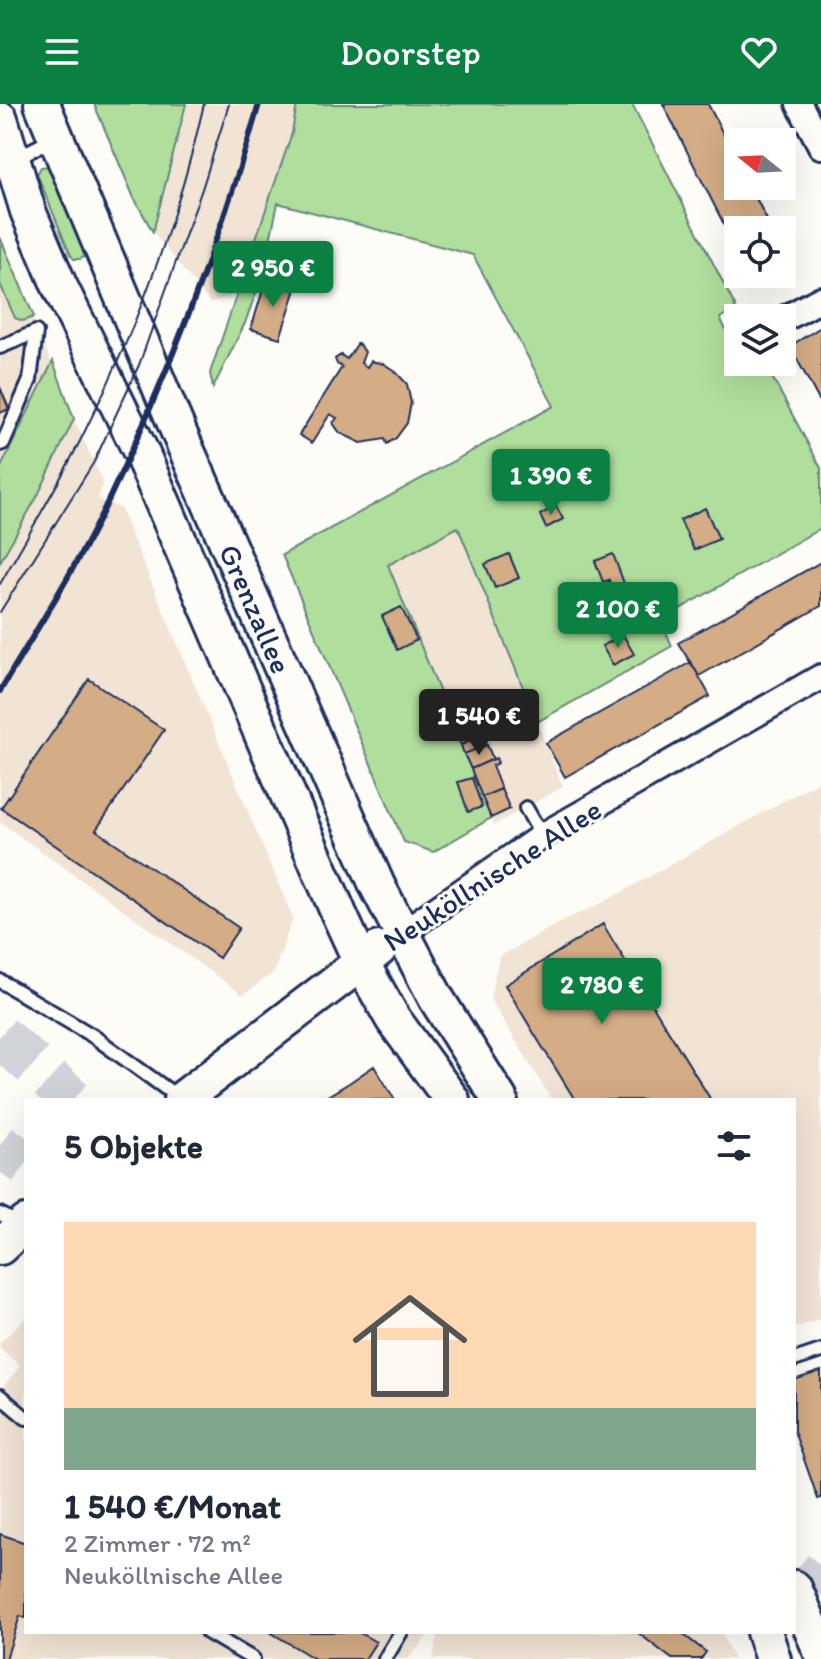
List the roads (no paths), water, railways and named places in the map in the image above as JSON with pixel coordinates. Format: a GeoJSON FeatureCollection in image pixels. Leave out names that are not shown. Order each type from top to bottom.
{"type":"FeatureCollection","features":[{"type":"Feature","properties":{"kind":"main road","name":"Grenzallee"},"geometry":{"type":"LineString","coordinates":[[42,104],[293,698],[377,885],[436,998],[499,1098]]}},
{"type":"Feature","properties":{"kind":"main road","name":"Grenzallee"},"geometry":{"type":"LineString","coordinates":[[0,119],[6,162],[59,285],[141,452],[361,962],[393,1019],[451,1098]]}},
{"type":"Feature","properties":{"kind":"main road"},"geometry":{"type":"LineString","coordinates":[[59,285],[108,263]]}},
{"type":"Feature","properties":{"kind":"main road","name":"Neuköllnische Allee"},"geometry":{"type":"LineString","coordinates":[[184,1098],[402,933]]}},
{"type":"Feature","properties":{"kind":"main road"},"geometry":{"type":"LineString","coordinates":[[796,1593],[821,1651]]}},
{"type":"Feature","properties":{"kind":"main road"},"geometry":{"type":"LineString","coordinates":[[765,1634],[773,1659]]}},
{"type":"Feature","properties":{"kind":"street"},"geometry":{"type":"LineString","coordinates":[[799,104],[821,146]]}},
{"type":"Feature","properties":{"kind":"street"},"geometry":{"type":"LineString","coordinates":[[796,312],[821,299]]}},
{"type":"Feature","properties":{"kind":"street","name":"Neuköllnische Allee"},"geometry":{"type":"LineString","coordinates":[[402,933],[542,836],[821,677]]}},
{"type":"Feature","properties":{"kind":"lane"},"geometry":{"type":"LineString","coordinates":[[6,162],[56,138]]}},
{"type":"Feature","properties":{"kind":"lane"},"geometry":{"type":"LineString","coordinates":[[0,347],[36,332],[30,380],[0,444]]}},
{"type":"Feature","properties":{"kind":"lane"},"geometry":{"type":"LineString","coordinates":[[526,808],[542,836]]}},
{"type":"Feature","properties":{"kind":"lane"},"geometry":{"type":"LineString","coordinates":[[0,981],[93,1036],[178,1098]]}},
{"type":"Feature","properties":{"kind":"lane"},"geometry":{"type":"LineString","coordinates":[[796,1359],[821,1351]]}},
{"type":"Feature","properties":{"kind":"lane"},"geometry":{"type":"LineString","coordinates":[[0,1396],[24,1416]]}},
{"type":"Feature","properties":{"kind":"lane"},"geometry":{"type":"LineString","coordinates":[[210,1634],[253,1659]]}},
{"type":"Feature","properties":{"kind":"lane"},"geometry":{"type":"LineString","coordinates":[[385,1659],[400,1634]]}},
{"type":"Feature","properties":{"kind":"tunnel"},"geometry":{"type":"LineString","coordinates":[[0,1036],[71,1098]]}},
{"type":"Feature","properties":{"kind":"tunnel"},"geometry":{"type":"LineString","coordinates":[[0,1145],[24,1163]]}},
{"type":"Feature","properties":{"kind":"tunnel"},"geometry":{"type":"LineString","coordinates":[[796,1574],[821,1595]]}},
{"type":"Feature","properties":{"kind":"tram line"},"geometry":{"type":"LineString","coordinates":[[0,584],[73,454],[121,355],[168,232],[204,104]]}},
{"type":"Feature","properties":{"kind":"tram line"},"geometry":{"type":"LineString","coordinates":[[0,612],[94,462],[139,365],[229,104]]}},
{"type":"Feature","properties":{"kind":"railway"},"geometry":{"type":"LineString","coordinates":[[0,691],[83,549],[130,453],[210,256],[259,104]]}}]}
